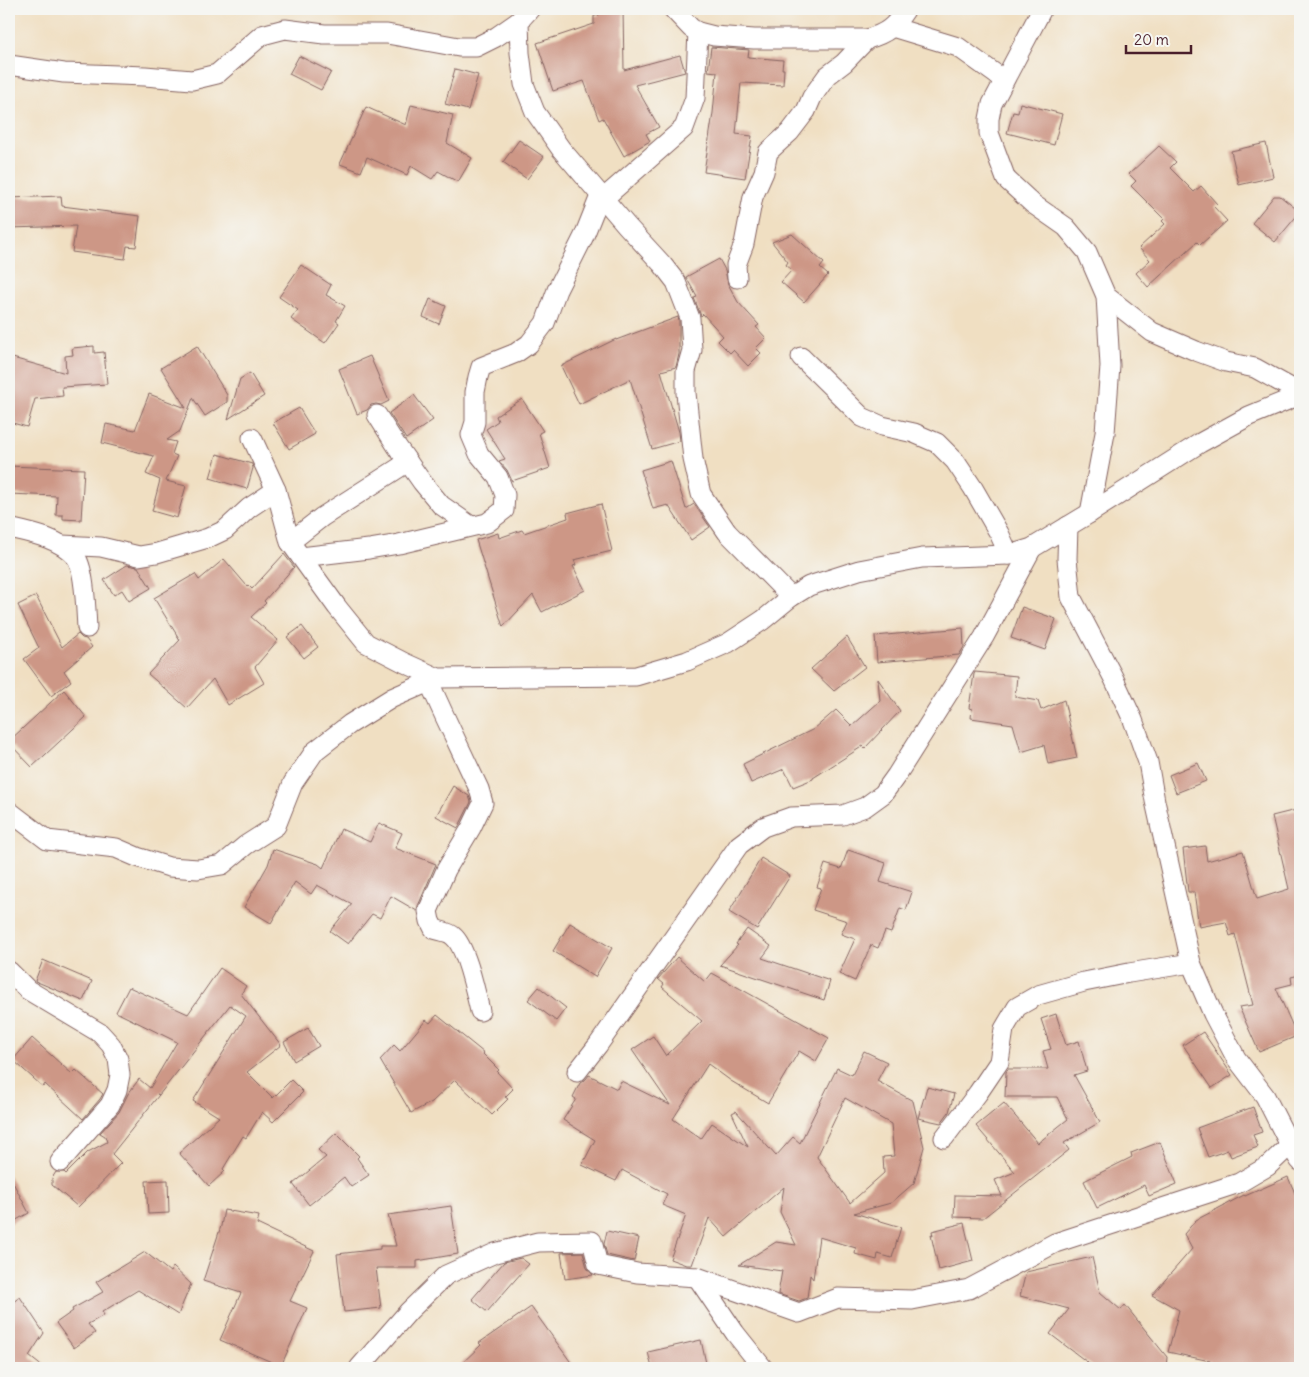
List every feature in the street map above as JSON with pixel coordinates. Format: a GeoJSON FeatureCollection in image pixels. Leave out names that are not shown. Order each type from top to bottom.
{"type":"FeatureCollection","features":[{"type":"Feature","properties":{"kind":"street"},"geometry":{"type":"LineString","coordinates":[[673,9],[691,28],[698,32],[714,36],[754,40],[867,39],[881,35],[892,27],[906,9]]}},
{"type":"Feature","properties":{"kind":"street"},"geometry":{"type":"LineString","coordinates":[[1042,9],[992,104],[989,133],[1006,179],[1033,204],[1066,227],[1087,252],[1106,296],[1110,366],[1108,395],[1105,433],[1090,513]]}},
{"type":"Feature","properties":{"kind":"street"},"geometry":{"type":"LineString","coordinates":[[9,65],[64,73],[192,80],[217,74],[262,35],[286,29],[324,34],[387,34],[459,47],[476,46],[496,37],[524,15]]}},
{"type":"Feature","properties":{"kind":"street"},"geometry":{"type":"LineString","coordinates":[[524,15],[520,53],[524,84],[535,112],[561,149],[676,282],[690,318],[692,350],[686,371],[686,393],[693,459],[701,494],[727,532],[791,597]]}},
{"type":"Feature","properties":{"kind":"street"},"geometry":{"type":"LineString","coordinates":[[892,27],[958,47],[1004,80]]}},
{"type":"Feature","properties":{"kind":"street"},"geometry":{"type":"LineString","coordinates":[[301,558],[369,550],[399,544],[487,523],[504,510],[505,495],[498,477],[479,454],[471,435],[475,422],[476,392],[481,367],[516,354],[529,344],[545,323],[557,290],[602,197],[684,128],[695,98],[698,32]]}},
{"type":"Feature","properties":{"kind":"street"},"geometry":{"type":"LineString","coordinates":[[737,278],[736,265],[744,244],[753,197],[764,172],[768,152],[790,132],[806,111],[812,97],[827,76],[844,63],[867,39]]}},
{"type":"Feature","properties":{"kind":"street"},"geometry":{"type":"LineString","coordinates":[[1106,296],[1152,332],[1226,362],[1255,368],[1300,394]]}},
{"type":"Feature","properties":{"kind":"street"},"geometry":{"type":"LineString","coordinates":[[801,357],[862,417],[882,426],[914,433],[937,443],[955,461],[973,488],[999,533],[1009,555]]}},
{"type":"Feature","properties":{"kind":"street"},"geometry":{"type":"LineString","coordinates":[[9,811],[47,840],[116,848],[169,867],[198,869],[222,865],[246,845],[276,826],[293,783],[315,751],[350,724],[392,698],[434,680],[636,676],[688,661],[728,643],[809,586],[859,570],[922,558],[1009,555],[1032,548],[1200,443],[1249,416],[1300,394]]}},
{"type":"Feature","properties":{"kind":"street"},"geometry":{"type":"LineString","coordinates":[[378,414],[396,445],[441,505],[471,526]]}},
{"type":"Feature","properties":{"kind":"street"},"geometry":{"type":"LineString","coordinates":[[252,438],[276,490],[290,542],[337,607],[366,643],[406,663],[434,680],[444,717],[479,789],[483,803],[471,828],[446,870],[428,911],[434,929],[453,936],[462,949],[480,1011]]}},
{"type":"Feature","properties":{"kind":"street"},"geometry":{"type":"LineString","coordinates":[[290,542],[322,517],[408,462]]}},
{"type":"Feature","properties":{"kind":"street"},"geometry":{"type":"LineString","coordinates":[[62,545],[101,547],[139,556],[157,553],[208,538],[225,530],[249,508],[276,490]]}},
{"type":"Feature","properties":{"kind":"street"},"geometry":{"type":"LineString","coordinates":[[1068,526],[1067,559],[1071,597],[1113,677],[1133,720],[1148,762],[1191,963],[1213,1014],[1236,1058],[1265,1096],[1300,1161]]}},
{"type":"Feature","properties":{"kind":"street"},"geometry":{"type":"LineString","coordinates":[[9,528],[35,534],[62,545],[76,557],[84,583],[87,628]]}},
{"type":"Feature","properties":{"kind":"street"},"geometry":{"type":"LineString","coordinates":[[577,1072],[739,845],[763,827],[791,817],[843,815],[865,807],[883,794],[984,637],[1032,548]]}},
{"type":"Feature","properties":{"kind":"street"},"geometry":{"type":"LineString","coordinates":[[944,1138],[999,1062],[1004,1029],[1017,1007],[1038,995],[1084,982],[1191,963]]}},
{"type":"Feature","properties":{"kind":"street"},"geometry":{"type":"LineString","coordinates":[[9,971],[28,990],[100,1033],[111,1045],[118,1059],[120,1075],[117,1090],[110,1105],[60,1162]]}},
{"type":"Feature","properties":{"kind":"street"},"geometry":{"type":"LineString","coordinates":[[359,1368],[409,1311],[446,1275],[495,1253],[538,1242],[592,1241],[598,1265],[637,1273],[697,1277],[799,1313],[838,1298],[912,1300],[969,1289],[1055,1243],[1239,1182],[1268,1166],[1290,1145]]}},
{"type":"Feature","properties":{"kind":"street"},"geometry":{"type":"LineString","coordinates":[[697,1277],[735,1333],[763,1368]]}},
{"type":"Feature","properties":{"kind":"building"},"geometry":{"type":"Polygon","coordinates":[[[598,9],[623,9],[624,70],[680,55],[685,72],[635,85],[659,127],[646,134],[650,141],[624,156],[603,118],[599,120],[584,81],[553,91],[537,43],[594,24],[594,16],[599,15],[598,9]]]}},
{"type":"Feature","properties":{"kind":"building"},"geometry":{"type":"Polygon","coordinates":[[[711,47],[749,50],[748,57],[783,60],[783,85],[741,83],[736,134],[752,136],[745,178],[704,172],[717,72],[708,71],[711,47]]]}},
{"type":"Feature","properties":{"kind":"building"},"geometry":{"type":"Polygon","coordinates":[[[299,56],[331,72],[321,90],[289,74],[299,56]]]}},
{"type":"Feature","properties":{"kind":"building"},"geometry":{"type":"Polygon","coordinates":[[[455,69],[478,75],[468,110],[445,104],[455,69]]]}},
{"type":"Feature","properties":{"kind":"building"},"geometry":{"type":"Polygon","coordinates":[[[1020,103],[1062,114],[1054,145],[1007,133],[1013,112],[1018,113],[1020,103]]]}},
{"type":"Feature","properties":{"kind":"building"},"geometry":{"type":"Polygon","coordinates":[[[411,105],[453,115],[447,143],[472,158],[458,182],[438,171],[432,179],[411,166],[407,175],[367,157],[361,172],[340,164],[366,107],[406,125],[411,105]]]}},
{"type":"Feature","properties":{"kind":"building"},"geometry":{"type":"Polygon","coordinates":[[[519,140],[544,157],[527,179],[503,162],[519,140]]]}},
{"type":"Feature","properties":{"kind":"building"},"geometry":{"type":"Polygon","coordinates":[[[1266,143],[1273,177],[1239,185],[1231,151],[1266,143]]]}},
{"type":"Feature","properties":{"kind":"building"},"geometry":{"type":"Polygon","coordinates":[[[1159,146],[1176,162],[1170,168],[1194,192],[1201,186],[1217,204],[1214,207],[1227,221],[1200,245],[1197,242],[1148,287],[1136,273],[1150,260],[1139,248],[1165,224],[1162,221],[1164,219],[1131,186],[1136,181],[1129,174],[1159,146]]]}},
{"type":"Feature","properties":{"kind":"building"},"geometry":{"type":"Polygon","coordinates":[[[61,196],[62,206],[140,216],[136,247],[127,246],[125,259],[72,252],[76,226],[9,228],[9,198],[61,196]]]}},
{"type":"Feature","properties":{"kind":"building"},"geometry":{"type":"Polygon","coordinates":[[[1274,196],[1280,196],[1300,212],[1275,242],[1252,223],[1274,196]]]}},
{"type":"Feature","properties":{"kind":"building"},"geometry":{"type":"Polygon","coordinates":[[[792,234],[824,263],[820,268],[828,275],[804,302],[781,282],[792,270],[786,265],[788,262],[772,242],[792,234]]]}},
{"type":"Feature","properties":{"kind":"building"},"geometry":{"type":"Polygon","coordinates":[[[719,259],[725,270],[728,284],[738,302],[759,325],[756,327],[766,338],[756,348],[761,353],[748,366],[733,350],[730,353],[718,341],[723,336],[703,314],[701,316],[694,298],[697,297],[686,277],[719,259]]]}},
{"type":"Feature","properties":{"kind":"building"},"geometry":{"type":"Polygon","coordinates":[[[301,265],[331,285],[326,295],[345,306],[336,321],[339,323],[325,343],[291,319],[298,310],[279,297],[301,265]]]}},
{"type":"Feature","properties":{"kind":"building"},"geometry":{"type":"Polygon","coordinates":[[[430,299],[446,306],[439,324],[423,317],[430,299]]]}},
{"type":"Feature","properties":{"kind":"building"},"geometry":{"type":"Polygon","coordinates":[[[678,317],[679,354],[676,367],[661,371],[680,441],[652,449],[630,379],[579,404],[561,366],[616,339],[678,317]]]}},
{"type":"Feature","properties":{"kind":"building"},"geometry":{"type":"Polygon","coordinates":[[[94,346],[94,353],[104,352],[107,384],[62,387],[63,396],[35,399],[27,427],[9,422],[9,357],[66,373],[65,356],[73,355],[72,348],[94,346]]]}},
{"type":"Feature","properties":{"kind":"building"},"geometry":{"type":"Polygon","coordinates":[[[197,346],[227,395],[227,402],[205,416],[193,398],[180,431],[167,440],[176,442],[172,454],[177,456],[166,481],[186,486],[177,518],[152,511],[160,480],[146,474],[154,456],[102,443],[106,424],[135,430],[149,394],[186,408],[161,368],[197,346]]]}},
{"type":"Feature","properties":{"kind":"building"},"geometry":{"type":"Polygon","coordinates":[[[370,356],[389,401],[381,405],[371,405],[367,410],[357,414],[339,369],[370,356]]]}},
{"type":"Feature","properties":{"kind":"building"},"geometry":{"type":"Polygon","coordinates":[[[250,373],[264,396],[228,419],[240,379],[250,373]]]}},
{"type":"Feature","properties":{"kind":"building"},"geometry":{"type":"Polygon","coordinates":[[[414,395],[433,420],[406,439],[389,413],[414,395]]]}},
{"type":"Feature","properties":{"kind":"building"},"geometry":{"type":"Polygon","coordinates":[[[522,399],[543,431],[539,433],[550,468],[512,481],[507,470],[499,461],[505,459],[486,429],[498,421],[496,416],[522,399]]]}},
{"type":"Feature","properties":{"kind":"building"},"geometry":{"type":"Polygon","coordinates":[[[299,408],[315,434],[289,449],[273,423],[299,408]]]}},
{"type":"Feature","properties":{"kind":"building"},"geometry":{"type":"Polygon","coordinates":[[[217,454],[252,464],[253,468],[247,489],[210,478],[217,454]]]}},
{"type":"Feature","properties":{"kind":"building"},"geometry":{"type":"Polygon","coordinates":[[[671,461],[686,509],[694,504],[710,527],[691,540],[668,505],[653,509],[641,470],[671,461]]]}},
{"type":"Feature","properties":{"kind":"building"},"geometry":{"type":"Polygon","coordinates":[[[9,466],[84,469],[81,520],[63,519],[63,515],[56,515],[57,496],[9,494],[9,466]]]}},
{"type":"Feature","properties":{"kind":"building"},"geometry":{"type":"Polygon","coordinates":[[[601,504],[612,551],[574,560],[576,565],[573,566],[585,590],[542,612],[533,595],[503,627],[476,540],[498,533],[499,538],[522,530],[524,533],[568,518],[567,513],[601,504]]]}},
{"type":"Feature","properties":{"kind":"building"},"geometry":{"type":"Polygon","coordinates":[[[284,554],[294,567],[264,601],[266,603],[251,617],[278,640],[255,667],[264,683],[228,705],[213,679],[187,708],[148,674],[180,640],[154,598],[195,574],[199,580],[224,559],[247,586],[252,589],[284,554]]]}},
{"type":"Feature","properties":{"kind":"building"},"geometry":{"type":"Polygon","coordinates":[[[127,565],[138,567],[151,588],[129,601],[122,590],[114,595],[104,580],[127,565]]]}},
{"type":"Feature","properties":{"kind":"building"},"geometry":{"type":"Polygon","coordinates":[[[36,596],[62,647],[78,634],[86,639],[92,647],[64,671],[71,681],[51,696],[24,659],[39,648],[18,605],[36,596]]]}},
{"type":"Feature","properties":{"kind":"building"},"geometry":{"type":"Polygon","coordinates":[[[1022,607],[1056,619],[1045,650],[1011,638],[1022,607]]]}},
{"type":"Feature","properties":{"kind":"building"},"geometry":{"type":"Polygon","coordinates":[[[302,626],[318,647],[304,658],[287,637],[302,626]]]}},
{"type":"Feature","properties":{"kind":"building"},"geometry":{"type":"Polygon","coordinates":[[[963,628],[964,647],[959,655],[877,662],[875,636],[963,628]]]}},
{"type":"Feature","properties":{"kind":"building"},"geometry":{"type":"Polygon","coordinates":[[[847,637],[865,667],[834,691],[811,669],[847,637]]]}},
{"type":"Feature","properties":{"kind":"building"},"geometry":{"type":"Polygon","coordinates":[[[975,672],[1017,676],[1015,697],[1038,701],[1041,710],[1064,700],[1077,758],[1048,764],[1044,745],[1021,752],[1013,724],[971,718],[972,709],[969,708],[975,672]]]}},
{"type":"Feature","properties":{"kind":"building"},"geometry":{"type":"Polygon","coordinates":[[[878,679],[900,711],[865,748],[863,746],[813,779],[793,787],[784,769],[751,783],[743,764],[814,729],[836,710],[852,726],[880,701],[878,679]]]}},
{"type":"Feature","properties":{"kind":"building"},"geometry":{"type":"Polygon","coordinates":[[[64,690],[86,717],[32,767],[9,741],[64,690]]]}},
{"type":"Feature","properties":{"kind":"building"},"geometry":{"type":"Polygon","coordinates":[[[1198,763],[1206,781],[1176,793],[1169,775],[1198,763]]]}},
{"type":"Feature","properties":{"kind":"building"},"geometry":{"type":"Polygon","coordinates":[[[453,786],[469,796],[471,802],[458,828],[436,816],[453,786]]]}},
{"type":"Feature","properties":{"kind":"building"},"geometry":{"type":"Polygon","coordinates":[[[1300,809],[1300,975],[1291,977],[1292,984],[1276,988],[1297,1036],[1259,1052],[1239,1007],[1253,1005],[1235,934],[1230,936],[1226,922],[1199,927],[1194,892],[1188,892],[1183,849],[1205,846],[1207,861],[1243,851],[1257,899],[1289,889],[1272,816],[1300,809]]]}},
{"type":"Feature","properties":{"kind":"building"},"geometry":{"type":"Polygon","coordinates":[[[379,823],[402,833],[395,848],[436,864],[417,911],[391,896],[380,918],[372,914],[348,944],[330,931],[352,904],[317,885],[311,894],[295,882],[271,923],[244,907],[268,865],[273,849],[318,864],[323,868],[341,829],[370,842],[379,823]]]}},
{"type":"Feature","properties":{"kind":"building"},"geometry":{"type":"Polygon","coordinates":[[[848,850],[886,863],[880,882],[912,892],[906,910],[900,908],[891,933],[885,931],[878,948],[871,945],[855,981],[839,974],[855,939],[841,934],[847,921],[813,910],[821,888],[817,887],[825,864],[841,869],[848,850]]]}},
{"type":"Feature","properties":{"kind":"building"},"geometry":{"type":"Polygon","coordinates":[[[761,858],[790,876],[757,929],[729,912],[761,858]]]}},
{"type":"Feature","properties":{"kind":"building"},"geometry":{"type":"Polygon","coordinates":[[[570,923],[612,948],[595,977],[553,951],[570,923]]]}},
{"type":"Feature","properties":{"kind":"building"},"geometry":{"type":"Polygon","coordinates":[[[747,929],[771,946],[762,958],[830,981],[824,1000],[720,965],[738,945],[736,944],[747,929]]]}},
{"type":"Feature","properties":{"kind":"building"},"geometry":{"type":"Polygon","coordinates":[[[677,957],[705,982],[712,973],[829,1038],[816,1061],[799,1051],[768,1103],[731,1081],[708,1064],[673,1119],[701,1139],[712,1123],[748,1147],[732,1113],[736,1111],[776,1156],[793,1137],[800,1143],[837,1068],[852,1075],[864,1051],[887,1062],[877,1081],[913,1101],[924,1147],[914,1183],[891,1203],[854,1213],[901,1227],[892,1258],[878,1254],[877,1260],[855,1254],[856,1248],[819,1237],[813,1279],[810,1275],[807,1298],[799,1301],[778,1294],[782,1271],[739,1265],[776,1242],[796,1245],[780,1212],[784,1187],[726,1237],[709,1218],[692,1265],[686,1265],[670,1259],[686,1215],[662,1205],[667,1194],[622,1170],[616,1181],[582,1165],[595,1140],[563,1120],[576,1099],[573,1097],[580,1083],[589,1075],[617,1089],[621,1081],[670,1105],[632,1050],[653,1036],[666,1056],[702,1021],[662,987],[664,984],[658,979],[677,957]],[[845,1098],[817,1157],[850,1203],[884,1173],[883,1157],[894,1156],[891,1124],[845,1098]]]}},
{"type":"Feature","properties":{"kind":"building"},"geometry":{"type":"Polygon","coordinates":[[[43,960],[92,981],[83,1001],[35,981],[43,960]]]}},
{"type":"Feature","properties":{"kind":"building"},"geometry":{"type":"Polygon","coordinates":[[[220,968],[246,986],[241,994],[281,1045],[247,1072],[273,1098],[291,1080],[303,1092],[273,1122],[262,1112],[246,1138],[243,1136],[223,1169],[225,1171],[209,1186],[179,1153],[219,1117],[193,1101],[246,1016],[230,1005],[112,1154],[121,1163],[78,1207],[52,1185],[52,1178],[56,1172],[64,1172],[66,1174],[88,1152],[107,1142],[105,1136],[100,1133],[119,1112],[128,1094],[139,1079],[150,1088],[177,1042],[116,1012],[129,987],[188,1014],[220,968]]]}},
{"type":"Feature","properties":{"kind":"building"},"geometry":{"type":"Polygon","coordinates":[[[539,987],[566,1008],[556,1021],[528,1000],[539,987]]]}},
{"type":"Feature","properties":{"kind":"building"},"geometry":{"type":"Polygon","coordinates":[[[1056,1014],[1066,1045],[1079,1041],[1087,1071],[1074,1075],[1100,1122],[1064,1143],[1069,1150],[983,1218],[954,1217],[955,1195],[1002,1196],[995,1180],[1015,1172],[976,1126],[1004,1103],[1038,1143],[1068,1119],[1057,1097],[1005,1097],[1006,1072],[1008,1069],[1048,1069],[1043,1051],[1051,1049],[1041,1019],[1056,1014]]]}},
{"type":"Feature","properties":{"kind":"building"},"geometry":{"type":"Polygon","coordinates":[[[437,1015],[484,1053],[499,1070],[497,1072],[513,1089],[505,1097],[508,1099],[492,1115],[455,1080],[432,1102],[411,1113],[380,1060],[394,1045],[400,1051],[426,1020],[430,1023],[437,1015]]]}},
{"type":"Feature","properties":{"kind":"building"},"geometry":{"type":"Polygon","coordinates":[[[308,1028],[319,1046],[294,1061],[284,1042],[308,1028]]]}},
{"type":"Feature","properties":{"kind":"building"},"geometry":{"type":"Polygon","coordinates":[[[1203,1032],[1232,1075],[1212,1088],[1183,1045],[1203,1032]]]}},
{"type":"Feature","properties":{"kind":"building"},"geometry":{"type":"Polygon","coordinates":[[[32,1038],[72,1074],[76,1070],[103,1094],[83,1119],[45,1084],[43,1087],[13,1060],[32,1038]]]}},
{"type":"Feature","properties":{"kind":"building"},"geometry":{"type":"Polygon","coordinates":[[[927,1087],[954,1094],[949,1112],[941,1123],[918,1118],[927,1087]]]}},
{"type":"Feature","properties":{"kind":"building"},"geometry":{"type":"Polygon","coordinates":[[[1253,1107],[1262,1132],[1253,1135],[1258,1147],[1231,1157],[1228,1150],[1208,1157],[1197,1128],[1253,1107]]]}},
{"type":"Feature","properties":{"kind":"building"},"geometry":{"type":"Polygon","coordinates":[[[336,1133],[359,1156],[357,1158],[369,1175],[351,1187],[344,1177],[309,1205],[293,1184],[326,1157],[318,1150],[336,1133]]]}},
{"type":"Feature","properties":{"kind":"building"},"geometry":{"type":"Polygon","coordinates":[[[1160,1142],[1177,1184],[1149,1196],[1144,1185],[1097,1208],[1084,1181],[1132,1157],[1131,1153],[1160,1142]]]}},
{"type":"Feature","properties":{"kind":"building"},"geometry":{"type":"Polygon","coordinates":[[[9,1175],[29,1213],[9,1224],[9,1175]]]}},
{"type":"Feature","properties":{"kind":"building"},"geometry":{"type":"Polygon","coordinates":[[[1288,1177],[1300,1205],[1300,1368],[1220,1368],[1209,1365],[1210,1361],[1168,1352],[1179,1310],[1152,1295],[1192,1249],[1184,1234],[1196,1220],[1244,1195],[1288,1177]]]}},
{"type":"Feature","properties":{"kind":"building"},"geometry":{"type":"Polygon","coordinates":[[[168,1180],[169,1213],[148,1214],[146,1181],[168,1180]]]}},
{"type":"Feature","properties":{"kind":"building"},"geometry":{"type":"Polygon","coordinates":[[[451,1206],[458,1254],[417,1261],[417,1268],[376,1268],[381,1308],[344,1312],[337,1254],[380,1249],[380,1246],[396,1246],[388,1215],[451,1206]]]}},
{"type":"Feature","properties":{"kind":"building"},"geometry":{"type":"Polygon","coordinates":[[[224,1210],[259,1216],[257,1224],[314,1251],[290,1301],[307,1308],[281,1366],[220,1340],[241,1293],[203,1281],[221,1226],[224,1210]]]}},
{"type":"Feature","properties":{"kind":"building"},"geometry":{"type":"Polygon","coordinates":[[[964,1223],[973,1261],[939,1270],[931,1235],[933,1236],[932,1231],[964,1223]]]}},
{"type":"Feature","properties":{"kind":"building"},"geometry":{"type":"Polygon","coordinates":[[[607,1231],[639,1238],[634,1261],[607,1255],[604,1244],[607,1231]]]}},
{"type":"Feature","properties":{"kind":"building"},"geometry":{"type":"Polygon","coordinates":[[[145,1252],[170,1272],[173,1267],[191,1284],[178,1315],[138,1290],[102,1312],[104,1315],[88,1324],[95,1333],[74,1348],[56,1323],[73,1311],[72,1309],[103,1292],[96,1282],[145,1252]]]}},
{"type":"Feature","properties":{"kind":"building"},"geometry":{"type":"Polygon","coordinates":[[[583,1252],[587,1268],[593,1275],[565,1279],[561,1253],[583,1252]]]}},
{"type":"Feature","properties":{"kind":"building"},"geometry":{"type":"Polygon","coordinates":[[[1092,1257],[1100,1292],[1121,1310],[1125,1305],[1167,1357],[1166,1368],[1095,1368],[1050,1334],[1069,1309],[1020,1296],[1026,1272],[1092,1257]]]}},
{"type":"Feature","properties":{"kind":"building"},"geometry":{"type":"Polygon","coordinates":[[[521,1258],[529,1264],[487,1312],[472,1299],[504,1262],[521,1258]]]}},
{"type":"Feature","properties":{"kind":"building"},"geometry":{"type":"Polygon","coordinates":[[[20,1297],[44,1333],[29,1356],[44,1368],[9,1368],[9,1305],[20,1297]]]}},
{"type":"Feature","properties":{"kind":"building"},"geometry":{"type":"Polygon","coordinates":[[[531,1307],[575,1368],[457,1368],[481,1345],[479,1343],[531,1307]]]}},
{"type":"Feature","properties":{"kind":"building"},"geometry":{"type":"Polygon","coordinates":[[[701,1340],[707,1368],[652,1368],[648,1352],[701,1340]]]}}]}
